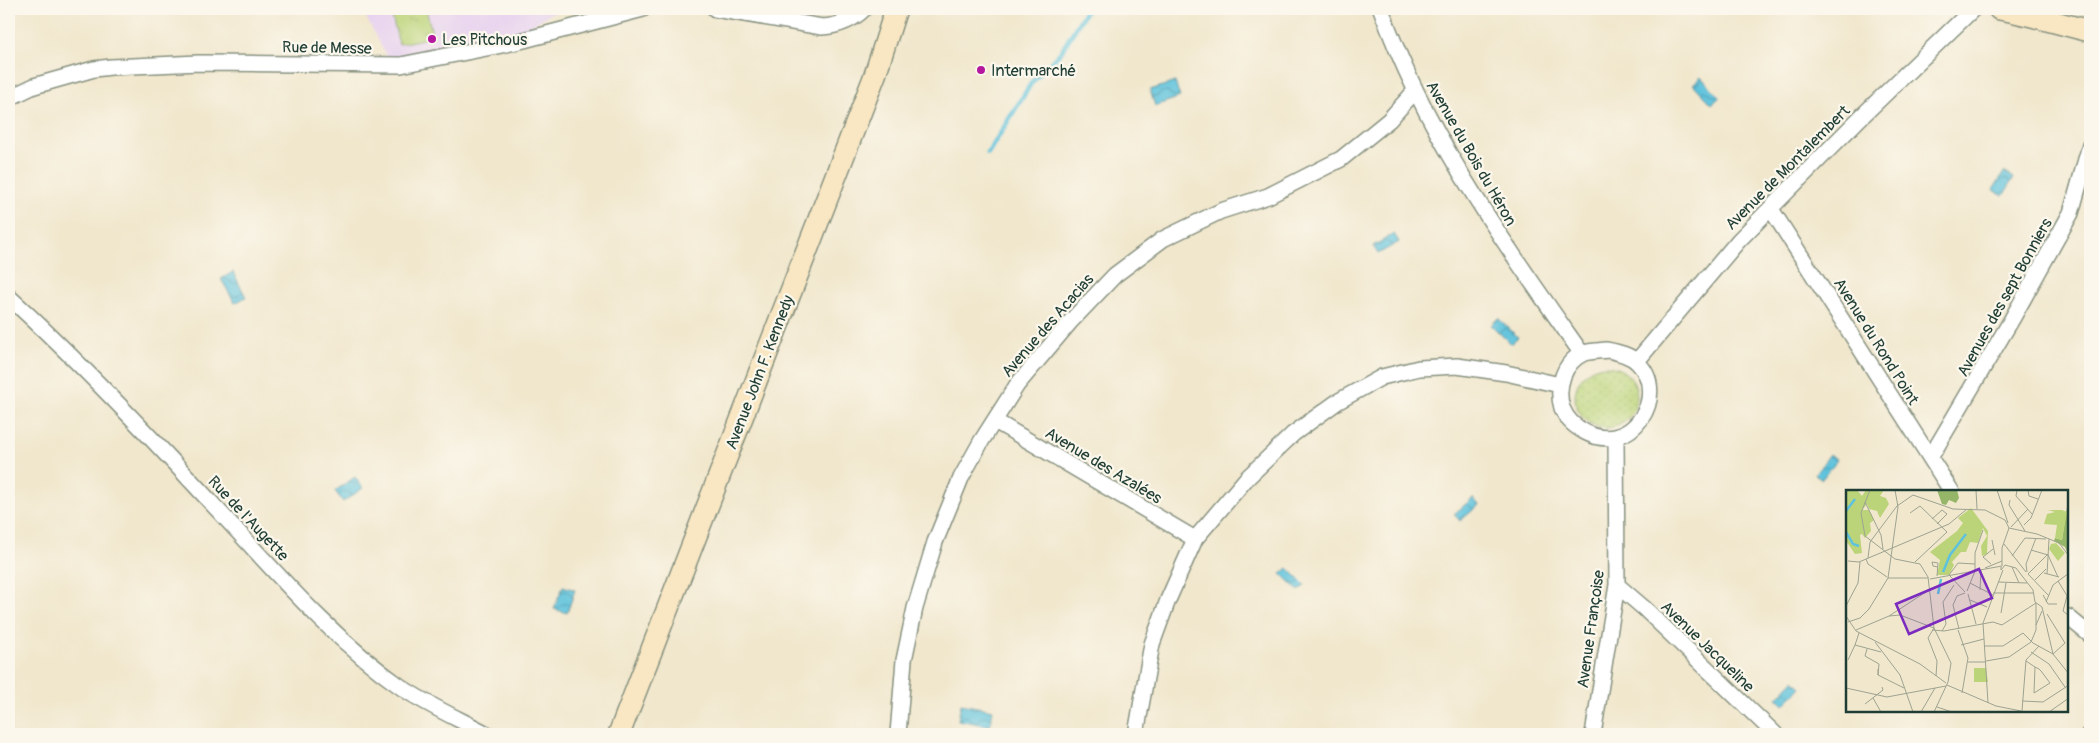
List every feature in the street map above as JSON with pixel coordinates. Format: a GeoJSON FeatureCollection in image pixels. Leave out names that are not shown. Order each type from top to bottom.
{"type":"FeatureCollection","features":[{"type":"Feature","properties":{"kind":"main road","name":"Avenue John F. Kennedy"},"geometry":{"type":"LineString","coordinates":[[619,734],[872,84],[896,9]]}},
{"type":"Feature","properties":{"kind":"main road"},"geometry":{"type":"LineString","coordinates":[[1999,9],[2040,16],[2054,22],[2090,31]]}},
{"type":"Feature","properties":{"kind":"street","name":"Rue de Messe"},"geometry":{"type":"LineString","coordinates":[[9,98],[34,86],[111,67],[199,63],[401,66],[516,42],[643,9]]}},
{"type":"Feature","properties":{"kind":"street"},"geometry":{"type":"LineString","coordinates":[[714,9],[822,27],[834,26],[848,21],[864,9]]}},
{"type":"Feature","properties":{"kind":"street","name":"Avenue du Bois du Héron"},"geometry":{"type":"LineString","coordinates":[[1381,9],[1415,91],[1472,195],[1582,354]]}},
{"type":"Feature","properties":{"kind":"street","name":"Avenue de Montalembert"},"geometry":{"type":"LineString","coordinates":[[1637,361],[1739,240],[1860,118],[1973,9]]}},
{"type":"Feature","properties":{"kind":"street","name":"Avenue des Acacias"},"geometry":{"type":"LineString","coordinates":[[898,734],[904,660],[915,608],[935,542],[962,478],[982,440],[1017,385],[1071,321],[1115,275],[1163,239],[1221,211],[1268,196],[1341,159],[1389,120],[1415,91]]}},
{"type":"Feature","properties":{"kind":"street","name":"Avenues des sept Bonniers"},"geometry":{"type":"LineString","coordinates":[[1930,458],[2012,319],[2070,213],[2090,145]]}},
{"type":"Feature","properties":{"kind":"street","name":"Avenue du Rond Point"},"geometry":{"type":"LineString","coordinates":[[1771,209],[1951,490]]}},
{"type":"Feature","properties":{"kind":"street","name":"Rue de l'Augette"},"geometry":{"type":"LineString","coordinates":[[9,297],[102,388],[215,506],[294,593],[350,646],[402,688],[487,734]]}},
{"type":"Feature","properties":{"kind":"street"},"geometry":{"type":"LineString","coordinates":[[1607,350],[1624,354],[1637,361],[1645,371],[1650,396],[1646,410],[1635,426],[1623,436],[1604,438],[1589,434],[1574,426],[1565,414],[1558,396],[1562,377],[1573,362],[1582,354],[1607,350]]}},
{"type":"Feature","properties":{"kind":"street"},"geometry":{"type":"LineString","coordinates":[[1136,734],[1139,708],[1152,644],[1168,600],[1195,539],[1246,479],[1293,434],[1337,402],[1382,377],[1419,368],[1457,366],[1506,373],[1560,385]]}},
{"type":"Feature","properties":{"kind":"street","name":"Avenue des Azalées"},"geometry":{"type":"LineString","coordinates":[[995,421],[1195,539]]}},
{"type":"Feature","properties":{"kind":"street","name":"Avenue Françoise"},"geometry":{"type":"LineString","coordinates":[[1593,734],[1617,585],[1616,438]]}},
{"type":"Feature","properties":{"kind":"street","name":"Avenue Jacqueline"},"geometry":{"type":"LineString","coordinates":[[1617,585],[1645,609],[1775,734]]}},
{"type":"Feature","properties":{"kind":"street"},"geometry":{"type":"LineString","coordinates":[[2069,618],[2090,635]]}},
{"type":"Feature","properties":{"kind":"shaded area","name":"Les Pitchous"},"geometry":{"type":"Polygon","coordinates":[[[362,9],[569,9],[549,14],[526,29],[410,57],[388,59],[362,9]]]}},
{"type":"Feature","properties":{"kind":"green space"},"geometry":{"type":"Polygon","coordinates":[[[390,9],[426,9],[433,37],[399,44],[390,9]]]}},
{"type":"Feature","properties":{"kind":"green space"},"geometry":{"type":"Polygon","coordinates":[[[1600,366],[1612,366],[1628,375],[1635,385],[1637,397],[1635,409],[1628,419],[1612,428],[1600,428],[1589,423],[1580,414],[1575,403],[1575,391],[1580,380],[1589,371],[1600,366]]]}},
{"type":"Feature","properties":{"kind":"water"},"geometry":{"type":"Polygon","coordinates":[[[1701,77],[1720,97],[1712,104],[1693,84],[1701,77]]]}},
{"type":"Feature","properties":{"kind":"water"},"geometry":{"type":"Polygon","coordinates":[[[1175,82],[1180,97],[1155,106],[1150,90],[1175,82]]]}},
{"type":"Feature","properties":{"kind":"water"},"geometry":{"type":"Polygon","coordinates":[[[2004,172],[2014,178],[2003,196],[1993,190],[2004,172]]]}},
{"type":"Feature","properties":{"kind":"water"},"geometry":{"type":"Polygon","coordinates":[[[1394,234],[1399,242],[1378,254],[1373,246],[1394,234]]]}},
{"type":"Feature","properties":{"kind":"water"},"geometry":{"type":"Polygon","coordinates":[[[233,272],[246,297],[235,303],[221,279],[233,272]]]}},
{"type":"Feature","properties":{"kind":"water"},"geometry":{"type":"Polygon","coordinates":[[[1498,318],[1518,337],[1511,344],[1491,325],[1498,318]]]}},
{"type":"Feature","properties":{"kind":"water"},"geometry":{"type":"Polygon","coordinates":[[[1830,454],[1837,460],[1822,479],[1815,474],[1830,454]]]}},
{"type":"Feature","properties":{"kind":"water"},"geometry":{"type":"Polygon","coordinates":[[[355,477],[363,488],[343,502],[335,491],[355,477]]]}},
{"type":"Feature","properties":{"kind":"water"},"geometry":{"type":"Polygon","coordinates":[[[1473,498],[1479,505],[1460,521],[1454,514],[1473,498]]]}},
{"type":"Feature","properties":{"kind":"water"},"geometry":{"type":"Polygon","coordinates":[[[1288,568],[1305,585],[1299,591],[1281,574],[1288,568]]]}},
{"type":"Feature","properties":{"kind":"water"},"geometry":{"type":"Polygon","coordinates":[[[563,586],[575,590],[567,613],[554,609],[563,586]]]}},
{"type":"Feature","properties":{"kind":"water"},"geometry":{"type":"Polygon","coordinates":[[[1794,680],[1801,687],[1784,705],[1777,698],[1794,680]]]}},
{"type":"Feature","properties":{"kind":"water"},"geometry":{"type":"Polygon","coordinates":[[[961,704],[993,710],[990,726],[958,720],[961,704]]]}},
{"type":"Feature","properties":{"kind":"waterway"},"geometry":{"type":"LineString","coordinates":[[988,153],[1032,82],[1061,52],[1087,9]]}},
{"type":"Feature","properties":{"kind":"place","name":"Les Pitchous"},"geometry":{"type":"Point","coordinates":[432,39]}},
{"type":"Feature","properties":{"kind":"place","name":"Intermarché"},"geometry":{"type":"Point","coordinates":[981,70]}}]}
